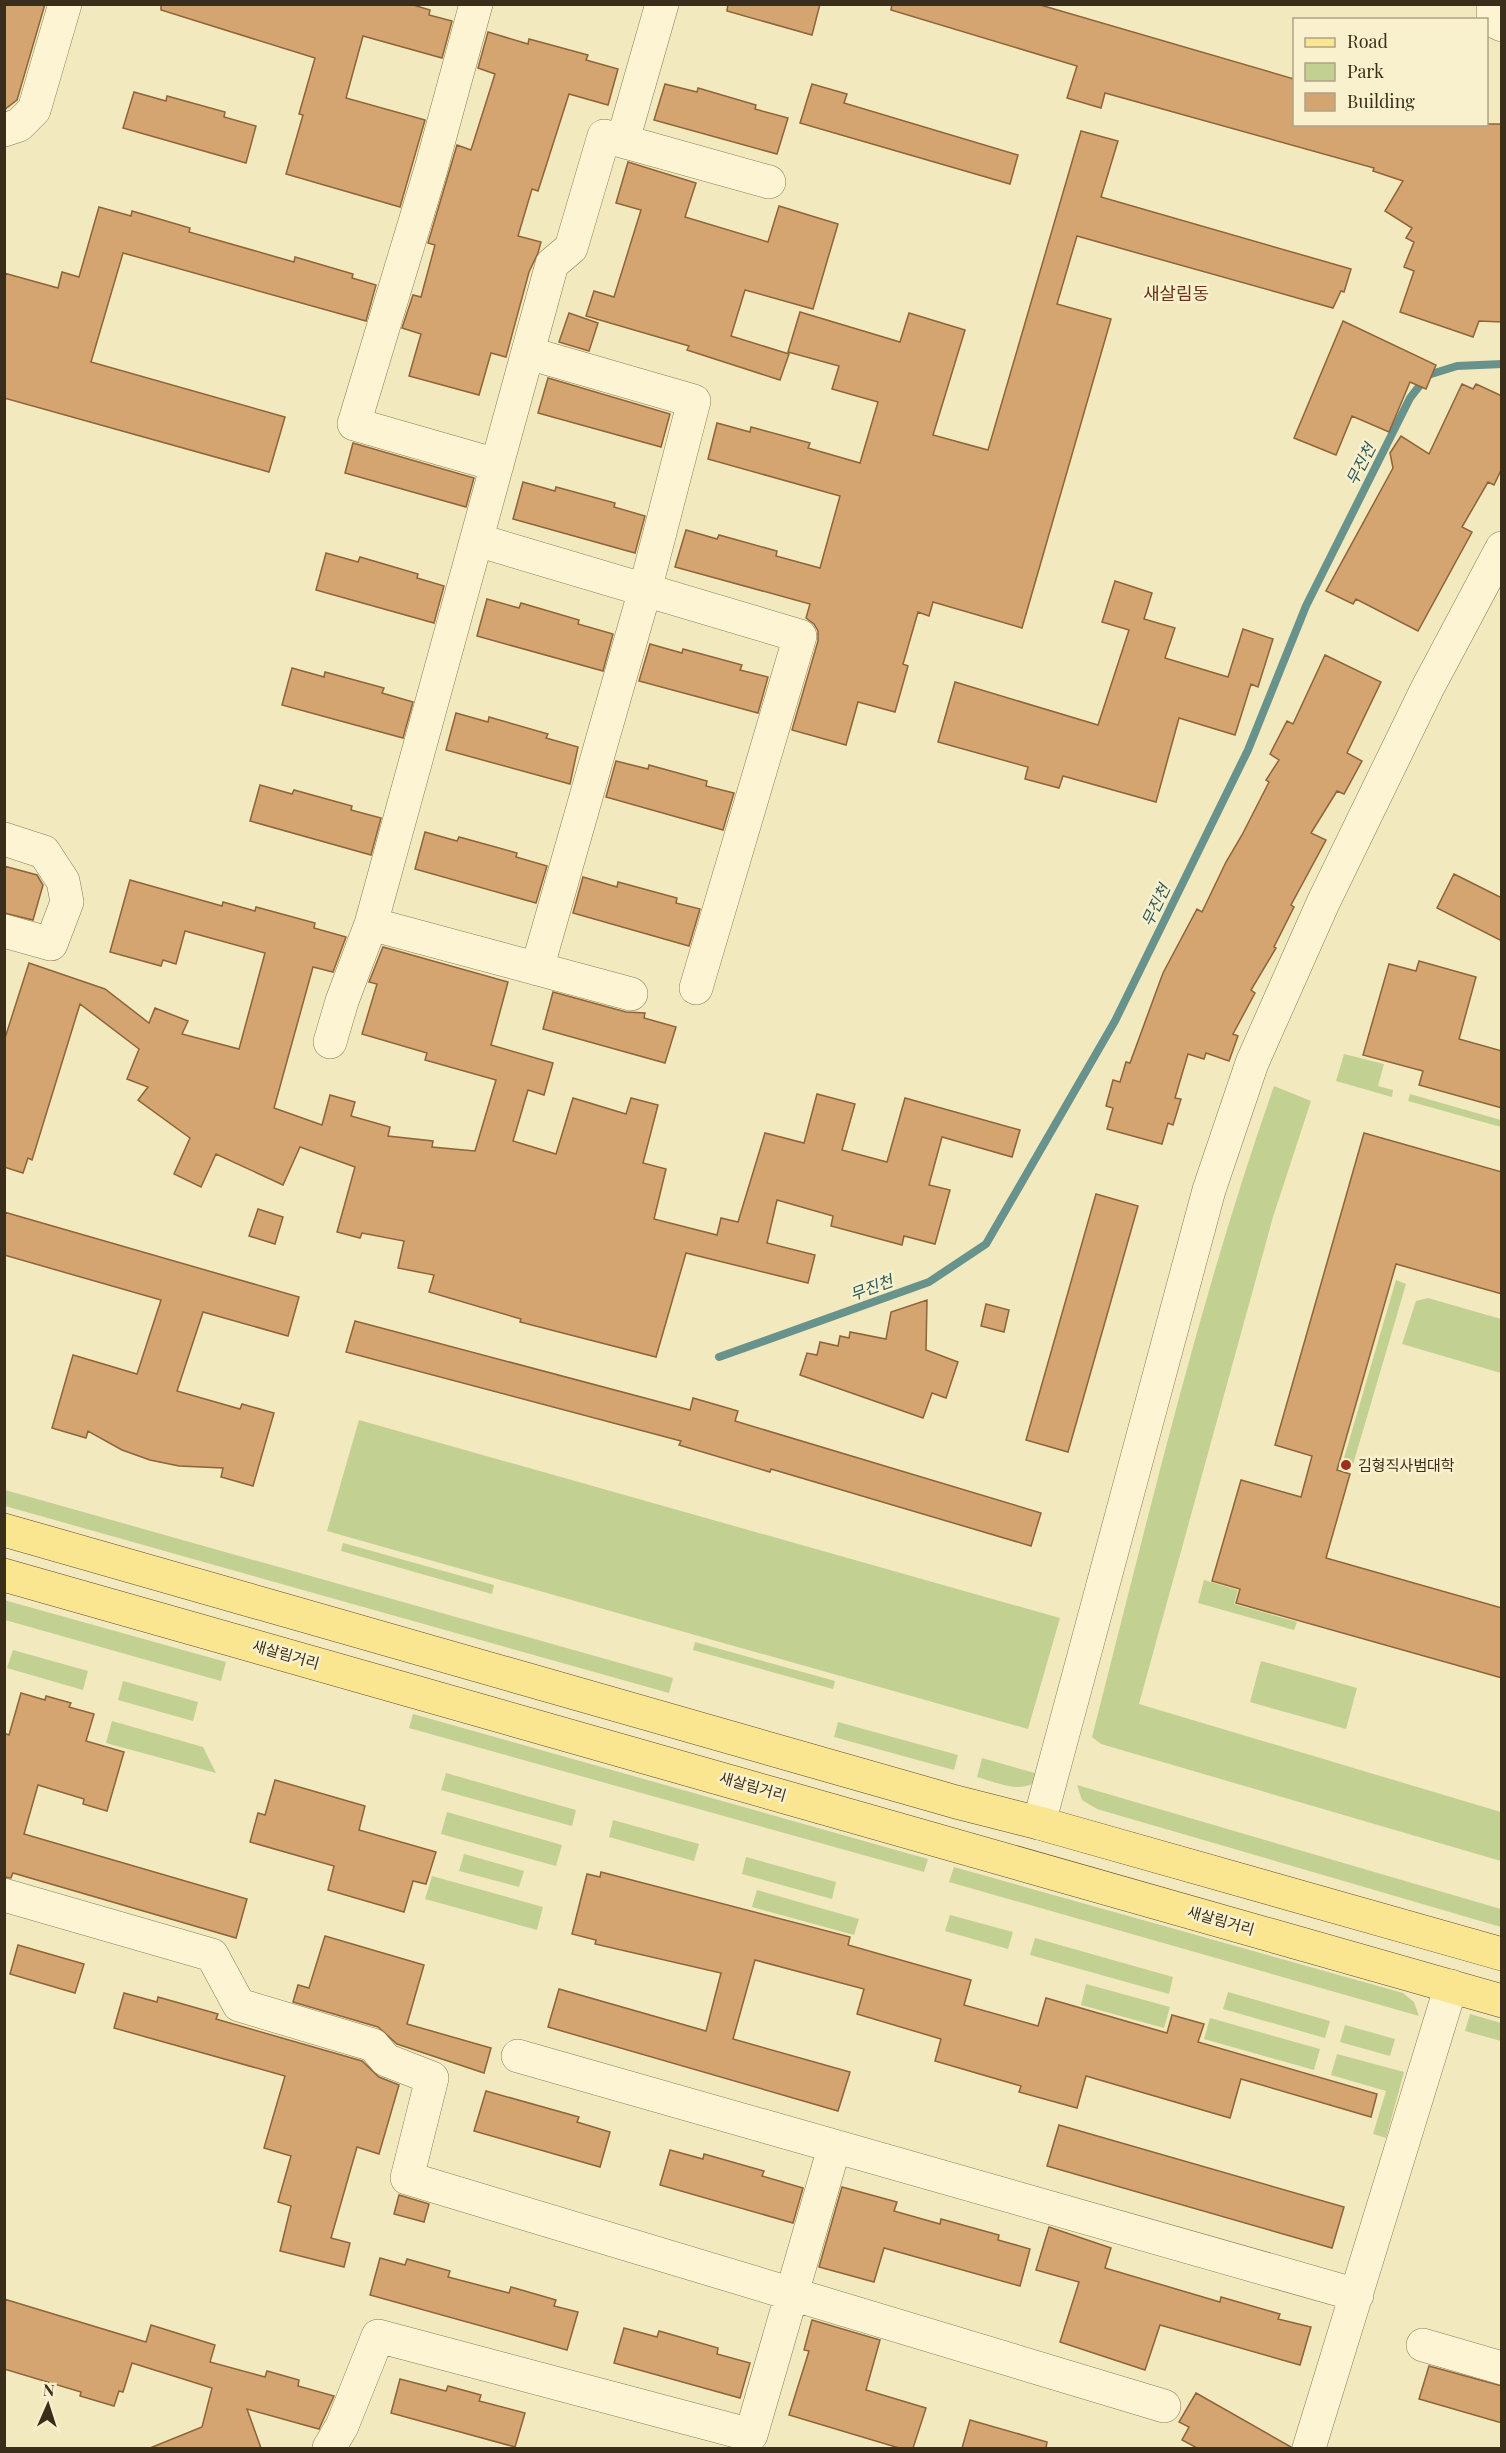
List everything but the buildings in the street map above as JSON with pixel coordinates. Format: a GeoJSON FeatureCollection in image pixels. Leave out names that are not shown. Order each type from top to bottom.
{"type":"FeatureCollection","features":[{"type":"Feature","properties":{"kind":"main road"},"geometry":{"type":"LineString","coordinates":[[4,1530],[945,1799],[1039,1823],[1502,1954]]}},
{"type":"Feature","properties":{"kind":"main road","name":"새살림거리"},"geometry":{"type":"LineString","coordinates":[[4,1575],[934,1837],[1502,2001]]}},
{"type":"Feature","properties":{"kind":"street"},"geometry":{"type":"LineString","coordinates":[[4,130],[19,125],[34,110],[65,4]]}},
{"type":"Feature","properties":{"kind":"street"},"geometry":{"type":"LineString","coordinates":[[476,4],[427,183],[354,424],[497,465]]}},
{"type":"Feature","properties":{"kind":"street"},"geometry":{"type":"LineString","coordinates":[[623,140],[662,4]]}},
{"type":"Feature","properties":{"kind":"street"},"geometry":{"type":"LineString","coordinates":[[1493,4],[1493,21],[1502,25]]}},
{"type":"Feature","properties":{"kind":"street"},"geometry":{"type":"LineString","coordinates":[[330,1042],[342,1001],[371,924],[552,264],[571,248],[604,136],[769,182]]}},
{"type":"Feature","properties":{"kind":"street"},"geometry":{"type":"LineString","coordinates":[[528,353],[694,401],[645,590],[537,969]]}},
{"type":"Feature","properties":{"kind":"street"},"geometry":{"type":"LineString","coordinates":[[477,540],[800,636],[696,988]]}},
{"type":"Feature","properties":{"kind":"street"},"geometry":{"type":"LineString","coordinates":[[1039,1823],[1209,1190],[1248,1072],[1333,881],[1427,689],[1502,548]]}},
{"type":"Feature","properties":{"kind":"street"},"geometry":{"type":"LineString","coordinates":[[4,839],[44,852],[63,881],[67,902],[51,944],[4,931]]}},
{"type":"Feature","properties":{"kind":"street"},"geometry":{"type":"LineString","coordinates":[[371,924],[630,994]]}},
{"type":"Feature","properties":{"kind":"street"},"geometry":{"type":"LineString","coordinates":[[4,1895],[212,1955],[239,2005],[373,2046],[386,2060],[432,2078],[407,2178],[1164,2406]]}},
{"type":"Feature","properties":{"kind":"street"},"geometry":{"type":"LineString","coordinates":[[1309,2448],[1451,1986]]}},
{"type":"Feature","properties":{"kind":"street"},"geometry":{"type":"LineString","coordinates":[[518,2056],[834,2148],[1357,2295]]}},
{"type":"Feature","properties":{"kind":"street"},"geometry":{"type":"LineString","coordinates":[[329,2448],[342,2426],[378,2336],[751,2435],[834,2148]]}},
{"type":"Feature","properties":{"kind":"street"},"geometry":{"type":"LineString","coordinates":[[1423,2345],[1502,2367]]}},
{"type":"Feature","properties":{"kind":"green space"},"geometry":{"type":"Polygon","coordinates":[[[1344,1054],[1384,1064],[1378,1086],[1393,1090],[1392,1097],[1336,1081],[1344,1054]]]}},
{"type":"Feature","properties":{"kind":"green space"},"geometry":{"type":"Polygon","coordinates":[[[1274,1086],[1311,1101],[1273,1217],[1139,1704],[1501,1812],[1501,1861],[1101,1744],[1092,1737],[1198,1328],[1274,1086]]]}},
{"type":"Feature","properties":{"kind":"green space"},"geometry":{"type":"Polygon","coordinates":[[[1410,1094],[1501,1120],[1501,1127],[1408,1101],[1410,1094]]]}},
{"type":"Feature","properties":{"kind":"green space"},"geometry":{"type":"Polygon","coordinates":[[[1396,1280],[1406,1284],[1352,1468],[1342,1465],[1396,1280]]]}},
{"type":"Feature","properties":{"kind":"green space"},"geometry":{"type":"Polygon","coordinates":[[[1428,1298],[1501,1319],[1501,1373],[1402,1344],[1416,1301],[1428,1298]]]}},
{"type":"Feature","properties":{"kind":"green space"},"geometry":{"type":"Polygon","coordinates":[[[359,1420],[1060,1618],[1028,1729],[327,1531],[359,1420]]]}},
{"type":"Feature","properties":{"kind":"green space"},"geometry":{"type":"Polygon","coordinates":[[[5,1490],[673,1678],[669,1693],[5,1506],[5,1490]]]}},
{"type":"Feature","properties":{"kind":"green space"},"geometry":{"type":"Polygon","coordinates":[[[343,1543],[494,1585],[492,1594],[341,1551],[343,1543]]]}},
{"type":"Feature","properties":{"kind":"green space"},"geometry":{"type":"Polygon","coordinates":[[[1204,1580],[1238,1590],[1234,1604],[1297,1622],[1294,1630],[1198,1603],[1204,1580]]]}},
{"type":"Feature","properties":{"kind":"green space"},"geometry":{"type":"Polygon","coordinates":[[[4,1600],[226,1662],[221,1681],[5,1620],[4,1600]]]}},
{"type":"Feature","properties":{"kind":"green space"},"geometry":{"type":"Polygon","coordinates":[[[695,1642],[835,1681],[833,1689],[693,1650],[695,1642]]]}},
{"type":"Feature","properties":{"kind":"green space"},"geometry":{"type":"Polygon","coordinates":[[[13,1650],[88,1671],[83,1690],[7,1668],[13,1650]]]}},
{"type":"Feature","properties":{"kind":"green space"},"geometry":{"type":"Polygon","coordinates":[[[1261,1661],[1357,1688],[1346,1729],[1250,1702],[1261,1661]]]}},
{"type":"Feature","properties":{"kind":"green space"},"geometry":{"type":"Polygon","coordinates":[[[123,1681],[198,1702],[193,1721],[118,1700],[123,1681]]]}},
{"type":"Feature","properties":{"kind":"green space"},"geometry":{"type":"Polygon","coordinates":[[[413,1714],[928,1859],[924,1872],[409,1728],[413,1714]]]}},
{"type":"Feature","properties":{"kind":"green space"},"geometry":{"type":"Polygon","coordinates":[[[112,1721],[203,1747],[216,1773],[106,1743],[112,1721]]]}},
{"type":"Feature","properties":{"kind":"green space"},"geometry":{"type":"Polygon","coordinates":[[[838,1722],[958,1755],[954,1770],[834,1737],[838,1722]]]}},
{"type":"Feature","properties":{"kind":"green space"},"geometry":{"type":"Polygon","coordinates":[[[982,1758],[1042,1775],[1036,1782],[1020,1787],[994,1782],[977,1777],[982,1758]]]}},
{"type":"Feature","properties":{"kind":"green space"},"geometry":{"type":"Polygon","coordinates":[[[446,1773],[576,1810],[572,1826],[441,1790],[446,1773]]]}},
{"type":"Feature","properties":{"kind":"green space"},"geometry":{"type":"Polygon","coordinates":[[[1077,1785],[1501,1909],[1501,1927],[1097,1809],[1082,1800],[1077,1785]]]}},
{"type":"Feature","properties":{"kind":"green space"},"geometry":{"type":"Polygon","coordinates":[[[447,1812],[562,1845],[556,1866],[441,1834],[447,1812]]]}},
{"type":"Feature","properties":{"kind":"green space"},"geometry":{"type":"Polygon","coordinates":[[[613,1820],[699,1844],[694,1861],[609,1837],[613,1820]]]}},
{"type":"Feature","properties":{"kind":"green space"},"geometry":{"type":"Polygon","coordinates":[[[464,1854],[524,1871],[519,1887],[459,1871],[464,1854]]]}},
{"type":"Feature","properties":{"kind":"green space"},"geometry":{"type":"Polygon","coordinates":[[[746,1857],[836,1882],[832,1899],[742,1874],[746,1857]]]}},
{"type":"Feature","properties":{"kind":"green space"},"geometry":{"type":"Polygon","coordinates":[[[954,1867],[1403,1993],[1414,2002],[1419,2016],[949,1882],[954,1867]]]}},
{"type":"Feature","properties":{"kind":"green space"},"geometry":{"type":"Polygon","coordinates":[[[432,1876],[543,1907],[537,1930],[425,1899],[432,1876]]]}},
{"type":"Feature","properties":{"kind":"green space"},"geometry":{"type":"Polygon","coordinates":[[[757,1890],[859,1919],[854,1935],[752,1907],[757,1890]]]}},
{"type":"Feature","properties":{"kind":"green space"},"geometry":{"type":"Polygon","coordinates":[[[950,1915],[1013,1932],[1008,1949],[945,1931],[950,1915]]]}},
{"type":"Feature","properties":{"kind":"green space"},"geometry":{"type":"Polygon","coordinates":[[[1035,1938],[1173,1977],[1169,1994],[1030,1955],[1035,1938]]]}},
{"type":"Feature","properties":{"kind":"green space"},"geometry":{"type":"Polygon","coordinates":[[[1086,1984],[1170,2007],[1164,2028],[1081,2005],[1086,1984]]]}},
{"type":"Feature","properties":{"kind":"green space"},"geometry":{"type":"Polygon","coordinates":[[[1228,1992],[1330,2021],[1325,2038],[1223,2009],[1228,1992]]]}},
{"type":"Feature","properties":{"kind":"green space"},"geometry":{"type":"Polygon","coordinates":[[[1470,2014],[1501,2023],[1501,2041],[1465,2031],[1470,2014]]]}},
{"type":"Feature","properties":{"kind":"green space"},"geometry":{"type":"Polygon","coordinates":[[[1210,2018],[1320,2049],[1314,2070],[1204,2039],[1210,2018]]]}},
{"type":"Feature","properties":{"kind":"green space"},"geometry":{"type":"Polygon","coordinates":[[[1345,2025],[1395,2039],[1390,2056],[1340,2042],[1345,2025]]]}},
{"type":"Feature","properties":{"kind":"green space"},"geometry":{"type":"Polygon","coordinates":[[[1337,2054],[1404,2072],[1386,2138],[1373,2134],[1386,2091],[1331,2075],[1337,2054]]]}},
{"type":"Feature","properties":{"kind":"waterway","name":"무진천"},"geometry":{"type":"LineString","coordinates":[[719,1357],[929,1282],[986,1244],[1115,1021],[1248,750],[1306,606],[1410,398],[1428,375],[1457,366],[1502,364]]}},
{"type":"Feature","properties":{"kind":"place","name":"김형직사범대학"},"geometry":{"type":"Point","coordinates":[1346,1465]}},
{"type":"Feature","properties":{"kind":"district","name":"새살림동"},"geometry":{"type":"Point","coordinates":[1176,293]}}]}
